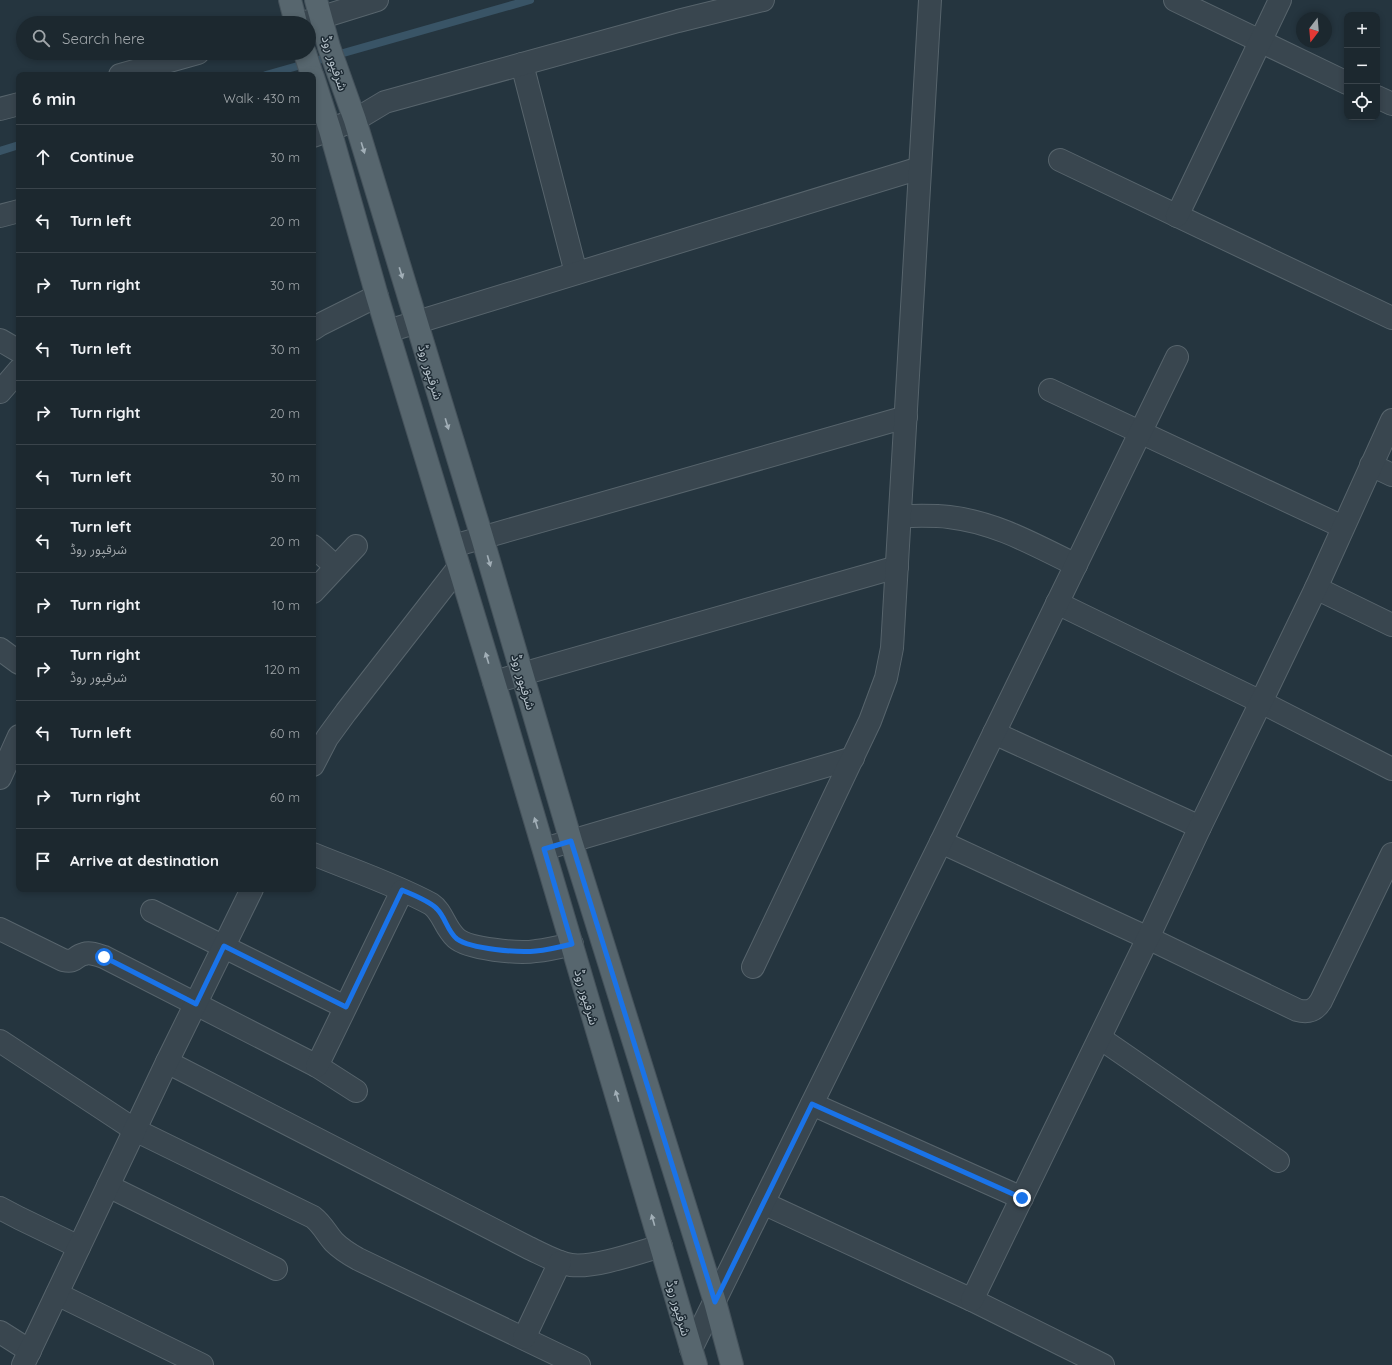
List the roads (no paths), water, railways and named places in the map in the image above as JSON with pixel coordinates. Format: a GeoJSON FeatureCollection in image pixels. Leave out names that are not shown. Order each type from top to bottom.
{"type":"FeatureCollection","features":[{"type":"Feature","properties":{"kind":"main road"},"geometry":{"type":"LineString","coordinates":[[290,0],[294,16]]}},
{"type":"Feature","properties":{"kind":"main road","name":"شرقپور روڈ"},"geometry":{"type":"LineString","coordinates":[[316,19],[329,47],[353,115],[482,538],[571,841],[715,1302],[732,1365]]}},
{"type":"Feature","properties":{"kind":"main road","name":"شرقپور روڈ"},"geometry":{"type":"LineString","coordinates":[[307,60],[312,72]]}},
{"type":"Feature","properties":{"kind":"main road","name":"شرقپور روڈ"},"geometry":{"type":"LineString","coordinates":[[316,92],[323,128],[388,330],[544,849],[694,1357]]}},
{"type":"Feature","properties":{"kind":"street"},"geometry":{"type":"LineString","coordinates":[[313,13],[377,0]]}},
{"type":"Feature","properties":{"kind":"street"},"geometry":{"type":"LineString","coordinates":[[323,128],[385,102],[763,0]]}},
{"type":"Feature","properties":{"kind":"street"},"geometry":{"type":"LineString","coordinates":[[753,967],[870,721],[887,671],[892,648],[930,0]]}},
{"type":"Feature","properties":{"kind":"street"},"geometry":{"type":"LineString","coordinates":[[1175,0],[1344,82]]}},
{"type":"Feature","properties":{"kind":"street"},"geometry":{"type":"LineString","coordinates":[[1177,216],[1280,0]]}},
{"type":"Feature","properties":{"kind":"street"},"geometry":{"type":"LineString","coordinates":[[131,72],[173,60]]}},
{"type":"Feature","properties":{"kind":"street"},"geometry":{"type":"LineString","coordinates":[[522,64],[576,273]]}},
{"type":"Feature","properties":{"kind":"street"},"geometry":{"type":"LineString","coordinates":[[1380,98],[1392,104]]}},
{"type":"Feature","properties":{"kind":"street"},"geometry":{"type":"LineString","coordinates":[[0,109],[16,105]]}},
{"type":"Feature","properties":{"kind":"street"},"geometry":{"type":"LineString","coordinates":[[1060,160],[1392,318]]}},
{"type":"Feature","properties":{"kind":"street"},"geometry":{"type":"LineString","coordinates":[[388,330],[920,168]]}},
{"type":"Feature","properties":{"kind":"street"},"geometry":{"type":"LineString","coordinates":[[0,216],[16,213]]}},
{"type":"Feature","properties":{"kind":"street"},"geometry":{"type":"LineString","coordinates":[[316,327],[377,296]]}},
{"type":"Feature","properties":{"kind":"street"},"geometry":{"type":"LineString","coordinates":[[0,340],[16,349]]}},
{"type":"Feature","properties":{"kind":"street"},"geometry":{"type":"LineString","coordinates":[[694,1357],[715,1302],[1177,357]]}},
{"type":"Feature","properties":{"kind":"street"},"geometry":{"type":"LineString","coordinates":[[0,392],[16,373]]}},
{"type":"Feature","properties":{"kind":"street"},"geometry":{"type":"LineString","coordinates":[[1050,390],[1343,527]]}},
{"type":"Feature","properties":{"kind":"street"},"geometry":{"type":"LineString","coordinates":[[453,546],[906,417]]}},
{"type":"Feature","properties":{"kind":"street"},"geometry":{"type":"LineString","coordinates":[[972,1300],[1100,1038],[1316,588],[1392,420]]}},
{"type":"Feature","properties":{"kind":"street"},"geometry":{"type":"LineString","coordinates":[[1371,465],[1392,475]]}},
{"type":"Feature","properties":{"kind":"street"},"geometry":{"type":"LineString","coordinates":[[900,516],[948,516],[990,525],[1015,535],[1076,565]]}},
{"type":"Feature","properties":{"kind":"street"},"geometry":{"type":"LineString","coordinates":[[316,589],[356,546]]}},
{"type":"Feature","properties":{"kind":"street"},"geometry":{"type":"LineString","coordinates":[[316,549],[336,567]]}},
{"type":"Feature","properties":{"kind":"street"},"geometry":{"type":"LineString","coordinates":[[316,759],[327,738],[346,712],[459,567]]}},
{"type":"Feature","properties":{"kind":"street"},"geometry":{"type":"LineString","coordinates":[[494,682],[897,567]]}},
{"type":"Feature","properties":{"kind":"street"},"geometry":{"type":"LineString","coordinates":[[1316,588],[1392,625]]}},
{"type":"Feature","properties":{"kind":"street"},"geometry":{"type":"LineString","coordinates":[[1057,603],[1261,702],[1392,769]]}},
{"type":"Feature","properties":{"kind":"street"},"geometry":{"type":"LineString","coordinates":[[0,649],[16,661]]}},
{"type":"Feature","properties":{"kind":"street"},"geometry":{"type":"LineString","coordinates":[[994,733],[1200,827]]}},
{"type":"Feature","properties":{"kind":"street"},"geometry":{"type":"LineString","coordinates":[[9,769],[16,746]]}},
{"type":"Feature","properties":{"kind":"street"},"geometry":{"type":"LineString","coordinates":[[544,849],[853,758]]}},
{"type":"Feature","properties":{"kind":"street"},"geometry":{"type":"LineString","coordinates":[[941,842],[1148,938],[1297,1010],[1308,1011],[1318,1007],[1392,854]]}},
{"type":"Feature","properties":{"kind":"street"},"geometry":{"type":"LineString","coordinates":[[316,855],[402,890],[437,909],[448,930],[457,939],[467,944],[521,952],[536,952],[572,944]]}},
{"type":"Feature","properties":{"kind":"street"},"geometry":{"type":"LineString","coordinates":[[317,1066],[402,890]]}},
{"type":"Feature","properties":{"kind":"street"},"geometry":{"type":"LineString","coordinates":[[0,1332],[26,1358],[167,1062],[251,892]]}},
{"type":"Feature","properties":{"kind":"street"},"geometry":{"type":"LineString","coordinates":[[152,911],[346,1007]]}},
{"type":"Feature","properties":{"kind":"street"},"geometry":{"type":"LineString","coordinates":[[0,929],[63,960],[74,960],[84,954],[90,953],[104,957],[317,1066],[356,1091]]}},
{"type":"Feature","properties":{"kind":"street"},"geometry":{"type":"LineString","coordinates":[[1100,1038],[1278,1162]]}},
{"type":"Feature","properties":{"kind":"street"},"geometry":{"type":"LineString","coordinates":[[0,1041],[135,1130],[313,1217],[320,1222],[339,1246],[358,1259],[579,1365]]}},
{"type":"Feature","properties":{"kind":"street"},"geometry":{"type":"LineString","coordinates":[[167,1062],[522,1245],[560,1262],[581,1266],[594,1264],[661,1246]]}},
{"type":"Feature","properties":{"kind":"street"},"geometry":{"type":"LineString","coordinates":[[812,1104],[1022,1198]]}},
{"type":"Feature","properties":{"kind":"street"},"geometry":{"type":"LineString","coordinates":[[108,1186],[276,1269]]}},
{"type":"Feature","properties":{"kind":"street"},"geometry":{"type":"LineString","coordinates":[[763,1203],[972,1300],[1103,1365]]}},
{"type":"Feature","properties":{"kind":"street"},"geometry":{"type":"LineString","coordinates":[[0,1208],[79,1247]]}},
{"type":"Feature","properties":{"kind":"street"},"geometry":{"type":"LineString","coordinates":[[524,1338],[560,1262]]}},
{"type":"Feature","properties":{"kind":"street"},"geometry":{"type":"LineString","coordinates":[[57,1294],[202,1365]]}},
{"type":"Feature","properties":{"kind":"waterway"},"geometry":{"type":"LineString","coordinates":[[277,72],[530,0]]}},
{"type":"Feature","properties":{"kind":"waterway"},"geometry":{"type":"LineString","coordinates":[[0,151],[16,146]]}}]}
